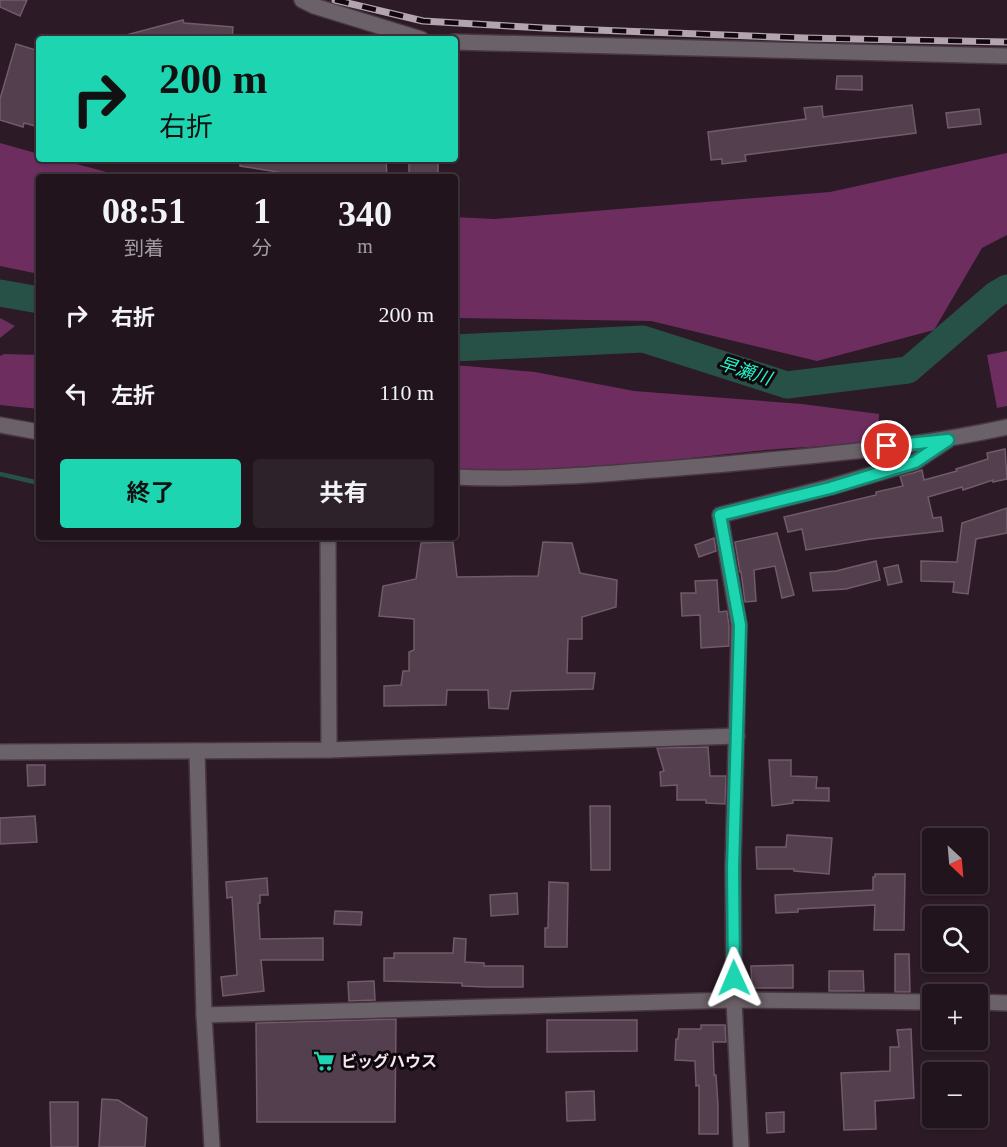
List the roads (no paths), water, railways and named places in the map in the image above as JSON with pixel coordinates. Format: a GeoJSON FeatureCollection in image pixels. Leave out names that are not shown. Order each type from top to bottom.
{"type":"FeatureCollection","features":[{"type":"Feature","properties":{"kind":"street"},"geometry":{"type":"LineString","coordinates":[[302,0],[314,6],[411,36]]}},
{"type":"Feature","properties":{"kind":"street"},"geometry":{"type":"LineString","coordinates":[[458,42],[1007,56]]}},
{"type":"Feature","properties":{"kind":"street"},"geometry":{"type":"LineString","coordinates":[[0,425],[36,431]]}},
{"type":"Feature","properties":{"kind":"street"},"geometry":{"type":"LineString","coordinates":[[458,477],[494,479],[584,476],[784,459],[948,440],[1007,427]]}},
{"type":"Feature","properties":{"kind":"street"},"geometry":{"type":"LineString","coordinates":[[741,1147],[734,1000],[733,868],[740,625],[720,515],[830,488],[915,462],[948,440]]}},
{"type":"Feature","properties":{"kind":"street"},"geometry":{"type":"LineString","coordinates":[[328,540],[329,750]]}},
{"type":"Feature","properties":{"kind":"street"},"geometry":{"type":"LineString","coordinates":[[0,752],[329,750],[737,736]]}},
{"type":"Feature","properties":{"kind":"street"},"geometry":{"type":"LineString","coordinates":[[197,751],[204,1015],[212,1147]]}},
{"type":"Feature","properties":{"kind":"street"},"geometry":{"type":"LineString","coordinates":[[204,1015],[734,1000],[922,1002]]}},
{"type":"Feature","properties":{"kind":"street"},"geometry":{"type":"LineString","coordinates":[[988,1002],[1007,1003]]}},
{"type":"Feature","properties":{"kind":"waterway","name":"早瀬川"},"geometry":{"type":"LineString","coordinates":[[458,348],[643,339],[787,385],[908,370],[995,295],[1007,288]]}},
{"type":"Feature","properties":{"kind":"waterway","name":"早瀬川"},"geometry":{"type":"LineString","coordinates":[[0,293],[36,299]]}},
{"type":"Feature","properties":{"kind":"waterway"},"geometry":{"type":"LineString","coordinates":[[0,474],[36,482]]}},
{"type":"Feature","properties":{"kind":"railway"},"geometry":{"type":"LineString","coordinates":[[335,0],[423,21],[804,38],[1007,42]]}},
{"type":"Feature","properties":{"kind":"place","name":"ビッグハウス"},"geometry":{"type":"Point","coordinates":[324,1061]}}]}
